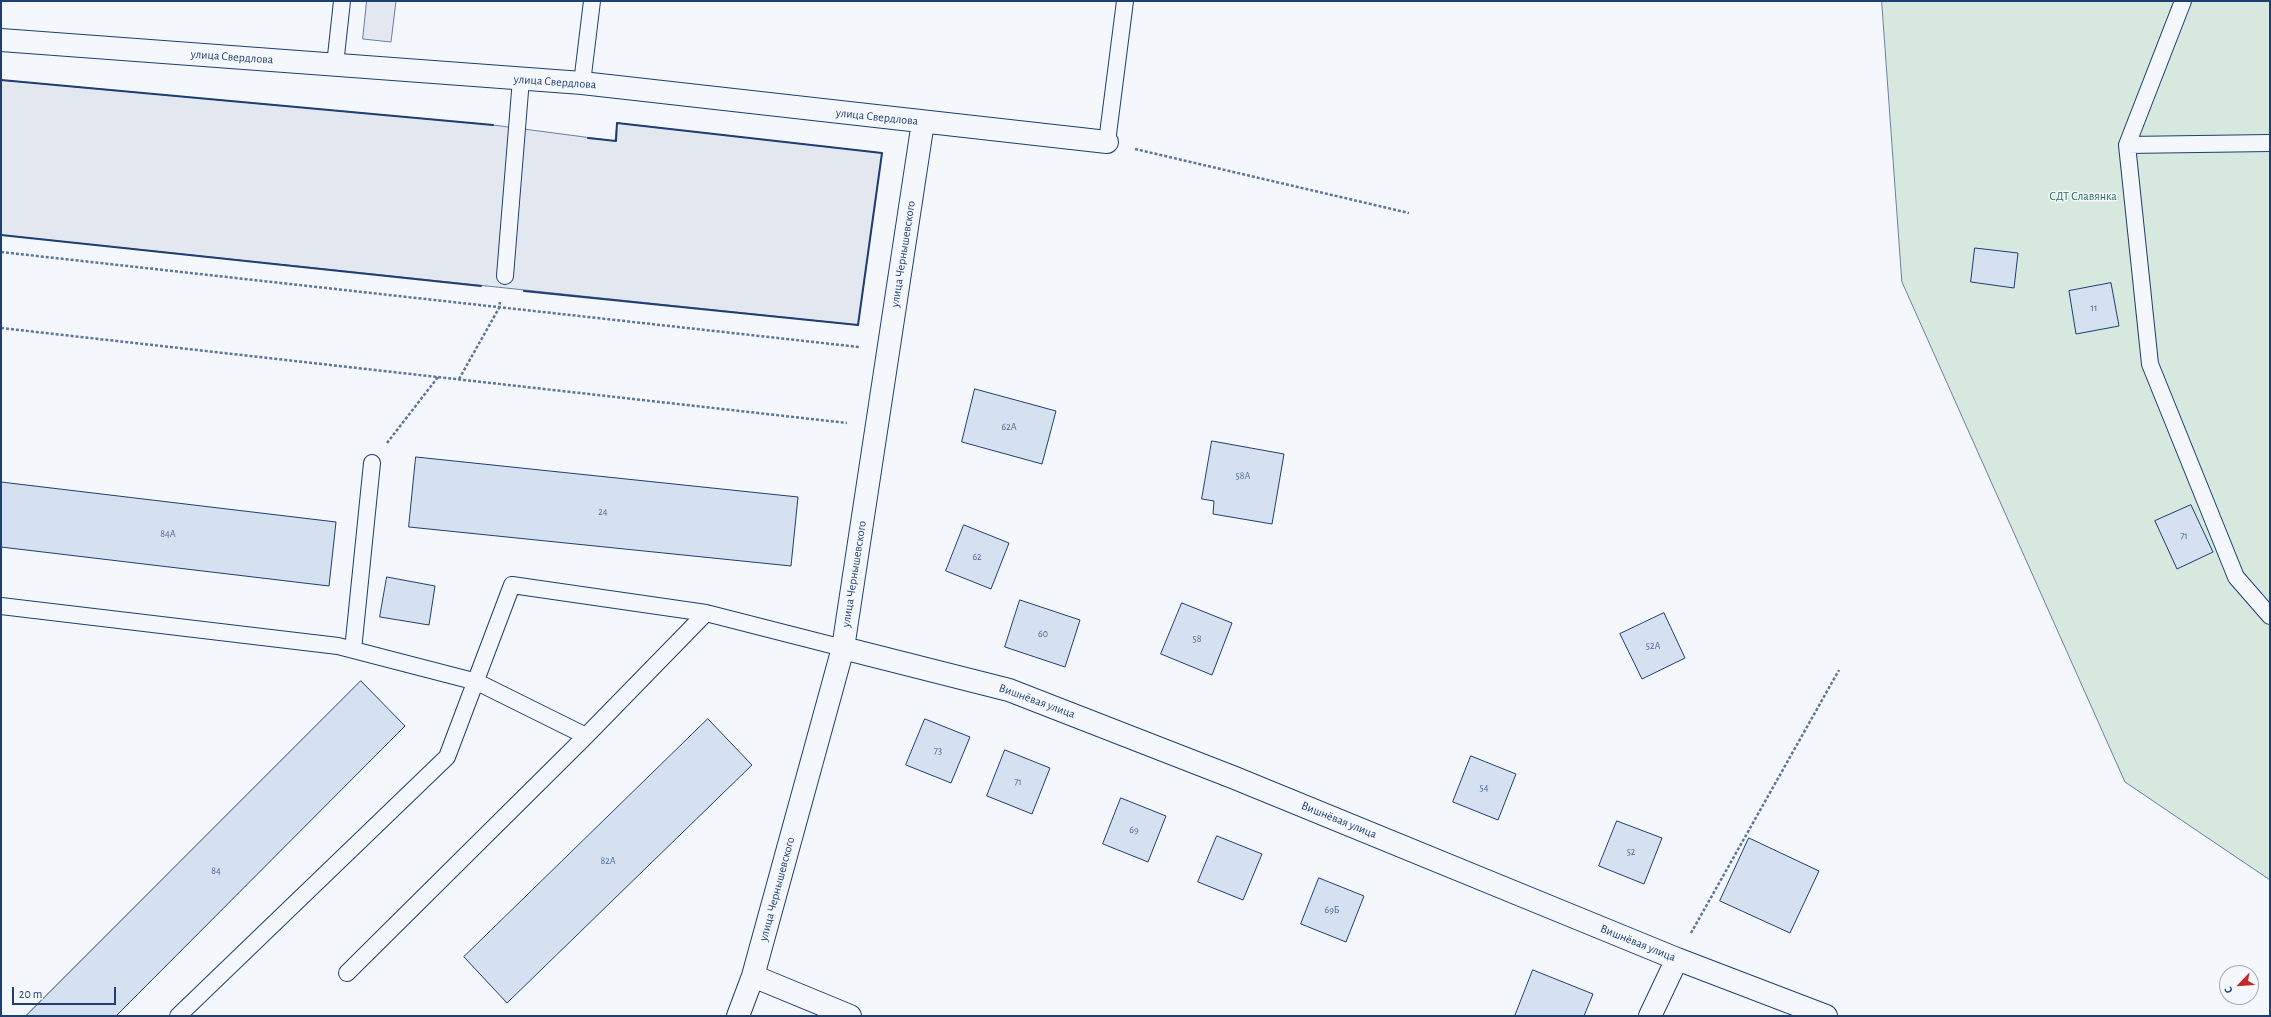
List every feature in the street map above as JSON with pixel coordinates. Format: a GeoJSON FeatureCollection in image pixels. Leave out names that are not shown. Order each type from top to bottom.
{"type":"FeatureCollection","features":[{"type":"Feature","properties":{"kind":"street","name":"улица Свердлова"},"geometry":{"type":"LineString","coordinates":[[1,40],[582,83],[1107,142]]}},
{"type":"Feature","properties":{"kind":"street","name":"улица Чернышевского"},"geometry":{"type":"LineString","coordinates":[[738,1016],[753,976],[843,648],[923,122]]}},
{"type":"Feature","properties":{"kind":"street","name":"Вишнёвая улица"},"geometry":{"type":"LineString","coordinates":[[843,648],[1009,690],[1235,778],[1677,959],[1826,1016]]}},
{"type":"Feature","properties":{"kind":"street"},"geometry":{"type":"LineString","coordinates":[[1650,1016],[1677,959]]}},
{"type":"Feature","properties":{"kind":"street"},"geometry":{"type":"LineString","coordinates":[[753,976],[850,1016]]}},
{"type":"Feature","properties":{"kind":"lane"},"geometry":{"type":"LineString","coordinates":[[335,65],[342,1]]}},
{"type":"Feature","properties":{"kind":"lane"},"geometry":{"type":"LineString","coordinates":[[582,83],[592,1]]}},
{"type":"Feature","properties":{"kind":"lane"},"geometry":{"type":"LineString","coordinates":[[1107,142],[1125,1]]}},
{"type":"Feature","properties":{"kind":"lane"},"geometry":{"type":"LineString","coordinates":[[2183,1],[2127,145],[2150,364],[2236,577],[2270,616]]}},
{"type":"Feature","properties":{"kind":"lane"},"geometry":{"type":"LineString","coordinates":[[505,276],[521,79]]}},
{"type":"Feature","properties":{"kind":"lane"},"geometry":{"type":"LineString","coordinates":[[2127,145],[2270,143]]}},
{"type":"Feature","properties":{"kind":"lane"},"geometry":{"type":"LineString","coordinates":[[353,650],[372,463]]}},
{"type":"Feature","properties":{"kind":"lane"},"geometry":{"type":"LineString","coordinates":[[178,1016],[447,757],[477,682],[512,585],[706,613],[843,648]]}},
{"type":"Feature","properties":{"kind":"lane"},"geometry":{"type":"LineString","coordinates":[[1,606],[338,646],[477,682],[586,736]]}},
{"type":"Feature","properties":{"kind":"lane"},"geometry":{"type":"LineString","coordinates":[[347,973],[586,736],[706,613]]}},
{"type":"Feature","properties":{"kind":"path"},"geometry":{"type":"LineString","coordinates":[[1107,142],[1409,213]]}},
{"type":"Feature","properties":{"kind":"path"},"geometry":{"type":"LineString","coordinates":[[1,252],[888,350]]}},
{"type":"Feature","properties":{"kind":"path"},"geometry":{"type":"LineString","coordinates":[[460,379],[499,308]]}},
{"type":"Feature","properties":{"kind":"path"},"geometry":{"type":"LineString","coordinates":[[1,328],[877,426]]}},
{"type":"Feature","properties":{"kind":"path"},"geometry":{"type":"LineString","coordinates":[[372,463],[438,377]]}},
{"type":"Feature","properties":{"kind":"path"},"geometry":{"type":"LineString","coordinates":[[1677,959],[1839,670]]}},
{"type":"Feature","properties":{"kind":"green space","name":"СДТ Славянка"},"geometry":{"type":"Polygon","coordinates":[[[1882,1],[2270,1],[2270,880],[2125,782],[1902,282],[1882,1]]]}},
{"type":"Feature","properties":{"kind":"shaded area"},"geometry":{"type":"Polygon","coordinates":[[[367,1],[396,1],[391,42],[363,39],[367,1]]]}},
{"type":"Feature","properties":{"kind":"shaded area"},"geometry":{"type":"Polygon","coordinates":[[[1,80],[493,125],[615,141],[617,123],[882,153],[858,325],[1,235],[1,80]]]}},
{"type":"Feature","properties":{"kind":"building"},"geometry":{"type":"Polygon","coordinates":[[[1975,248],[2018,253],[2014,288],[1971,282],[1975,248]]]}},
{"type":"Feature","properties":{"kind":"building"},"geometry":{"type":"Polygon","coordinates":[[[2111,283],[2119,326],[2076,334],[2069,291],[2111,283]]]}},
{"type":"Feature","properties":{"kind":"building"},"geometry":{"type":"Polygon","coordinates":[[[975,389],[1056,411],[1042,464],[962,442],[975,389]]]}},
{"type":"Feature","properties":{"kind":"building"},"geometry":{"type":"Polygon","coordinates":[[[1212,441],[1284,454],[1272,524],[1213,514],[1214,501],[1202,499],[1212,441]]]}},
{"type":"Feature","properties":{"kind":"building"},"geometry":{"type":"Polygon","coordinates":[[[416,457],[798,497],[791,566],[409,527],[416,457]]]}},
{"type":"Feature","properties":{"kind":"building"},"geometry":{"type":"Polygon","coordinates":[[[1,482],[336,522],[329,586],[1,547],[1,482]]]}},
{"type":"Feature","properties":{"kind":"building"},"geometry":{"type":"Polygon","coordinates":[[[2191,505],[2213,552],[2177,569],[2155,521],[2191,505]]]}},
{"type":"Feature","properties":{"kind":"building"},"geometry":{"type":"Polygon","coordinates":[[[964,525],[1009,543],[991,589],[946,571],[964,525]]]}},
{"type":"Feature","properties":{"kind":"building"},"geometry":{"type":"Polygon","coordinates":[[[387,577],[435,586],[429,625],[380,617],[387,577]]]}},
{"type":"Feature","properties":{"kind":"building"},"geometry":{"type":"Polygon","coordinates":[[[1020,600],[1080,620],[1065,667],[1005,647],[1020,600]]]}},
{"type":"Feature","properties":{"kind":"building"},"geometry":{"type":"Polygon","coordinates":[[[1182,603],[1232,623],[1212,675],[1161,654],[1182,603]]]}},
{"type":"Feature","properties":{"kind":"building"},"geometry":{"type":"Polygon","coordinates":[[[1664,613],[1685,658],[1642,679],[1620,634],[1664,613]]]}},
{"type":"Feature","properties":{"kind":"building"},"geometry":{"type":"Polygon","coordinates":[[[361,681],[405,726],[116,1016],[26,1016],[361,681]]]}},
{"type":"Feature","properties":{"kind":"building"},"geometry":{"type":"Polygon","coordinates":[[[708,719],[752,765],[507,1003],[464,957],[708,719]]]}},
{"type":"Feature","properties":{"kind":"building"},"geometry":{"type":"Polygon","coordinates":[[[925,719],[970,737],[951,783],[906,765],[925,719]]]}},
{"type":"Feature","properties":{"kind":"building"},"geometry":{"type":"Polygon","coordinates":[[[1005,750],[1050,768],[1032,814],[987,796],[1005,750]]]}},
{"type":"Feature","properties":{"kind":"building"},"geometry":{"type":"Polygon","coordinates":[[[1471,756],[1516,774],[1498,820],[1453,802],[1471,756]]]}},
{"type":"Feature","properties":{"kind":"building"},"geometry":{"type":"Polygon","coordinates":[[[1121,798],[1166,816],[1148,862],[1103,844],[1121,798]]]}},
{"type":"Feature","properties":{"kind":"building"},"geometry":{"type":"Polygon","coordinates":[[[1617,821],[1662,838],[1644,884],[1599,866],[1617,821]]]}},
{"type":"Feature","properties":{"kind":"building"},"geometry":{"type":"Polygon","coordinates":[[[1217,836],[1262,854],[1243,900],[1198,882],[1217,836]]]}},
{"type":"Feature","properties":{"kind":"building"},"geometry":{"type":"Polygon","coordinates":[[[1749,838],[1819,871],[1790,933],[1720,901],[1749,838]]]}},
{"type":"Feature","properties":{"kind":"building"},"geometry":{"type":"Polygon","coordinates":[[[1319,878],[1364,896],[1346,942],[1301,924],[1319,878]]]}},
{"type":"Feature","properties":{"kind":"building"},"geometry":{"type":"Polygon","coordinates":[[[1533,970],[1593,994],[1584,1016],[1515,1016],[1533,970]]]}},
{"type":"Feature","properties":{"kind":"wall"},"geometry":{"type":"LineString","coordinates":[[1,80],[493,125]]}},
{"type":"Feature","properties":{"kind":"wall"},"geometry":{"type":"LineString","coordinates":[[524,291],[858,325],[882,153],[617,123],[616,141],[588,138]]}},
{"type":"Feature","properties":{"kind":"wall"},"geometry":{"type":"LineString","coordinates":[[1,235],[481,286]]}}]}
